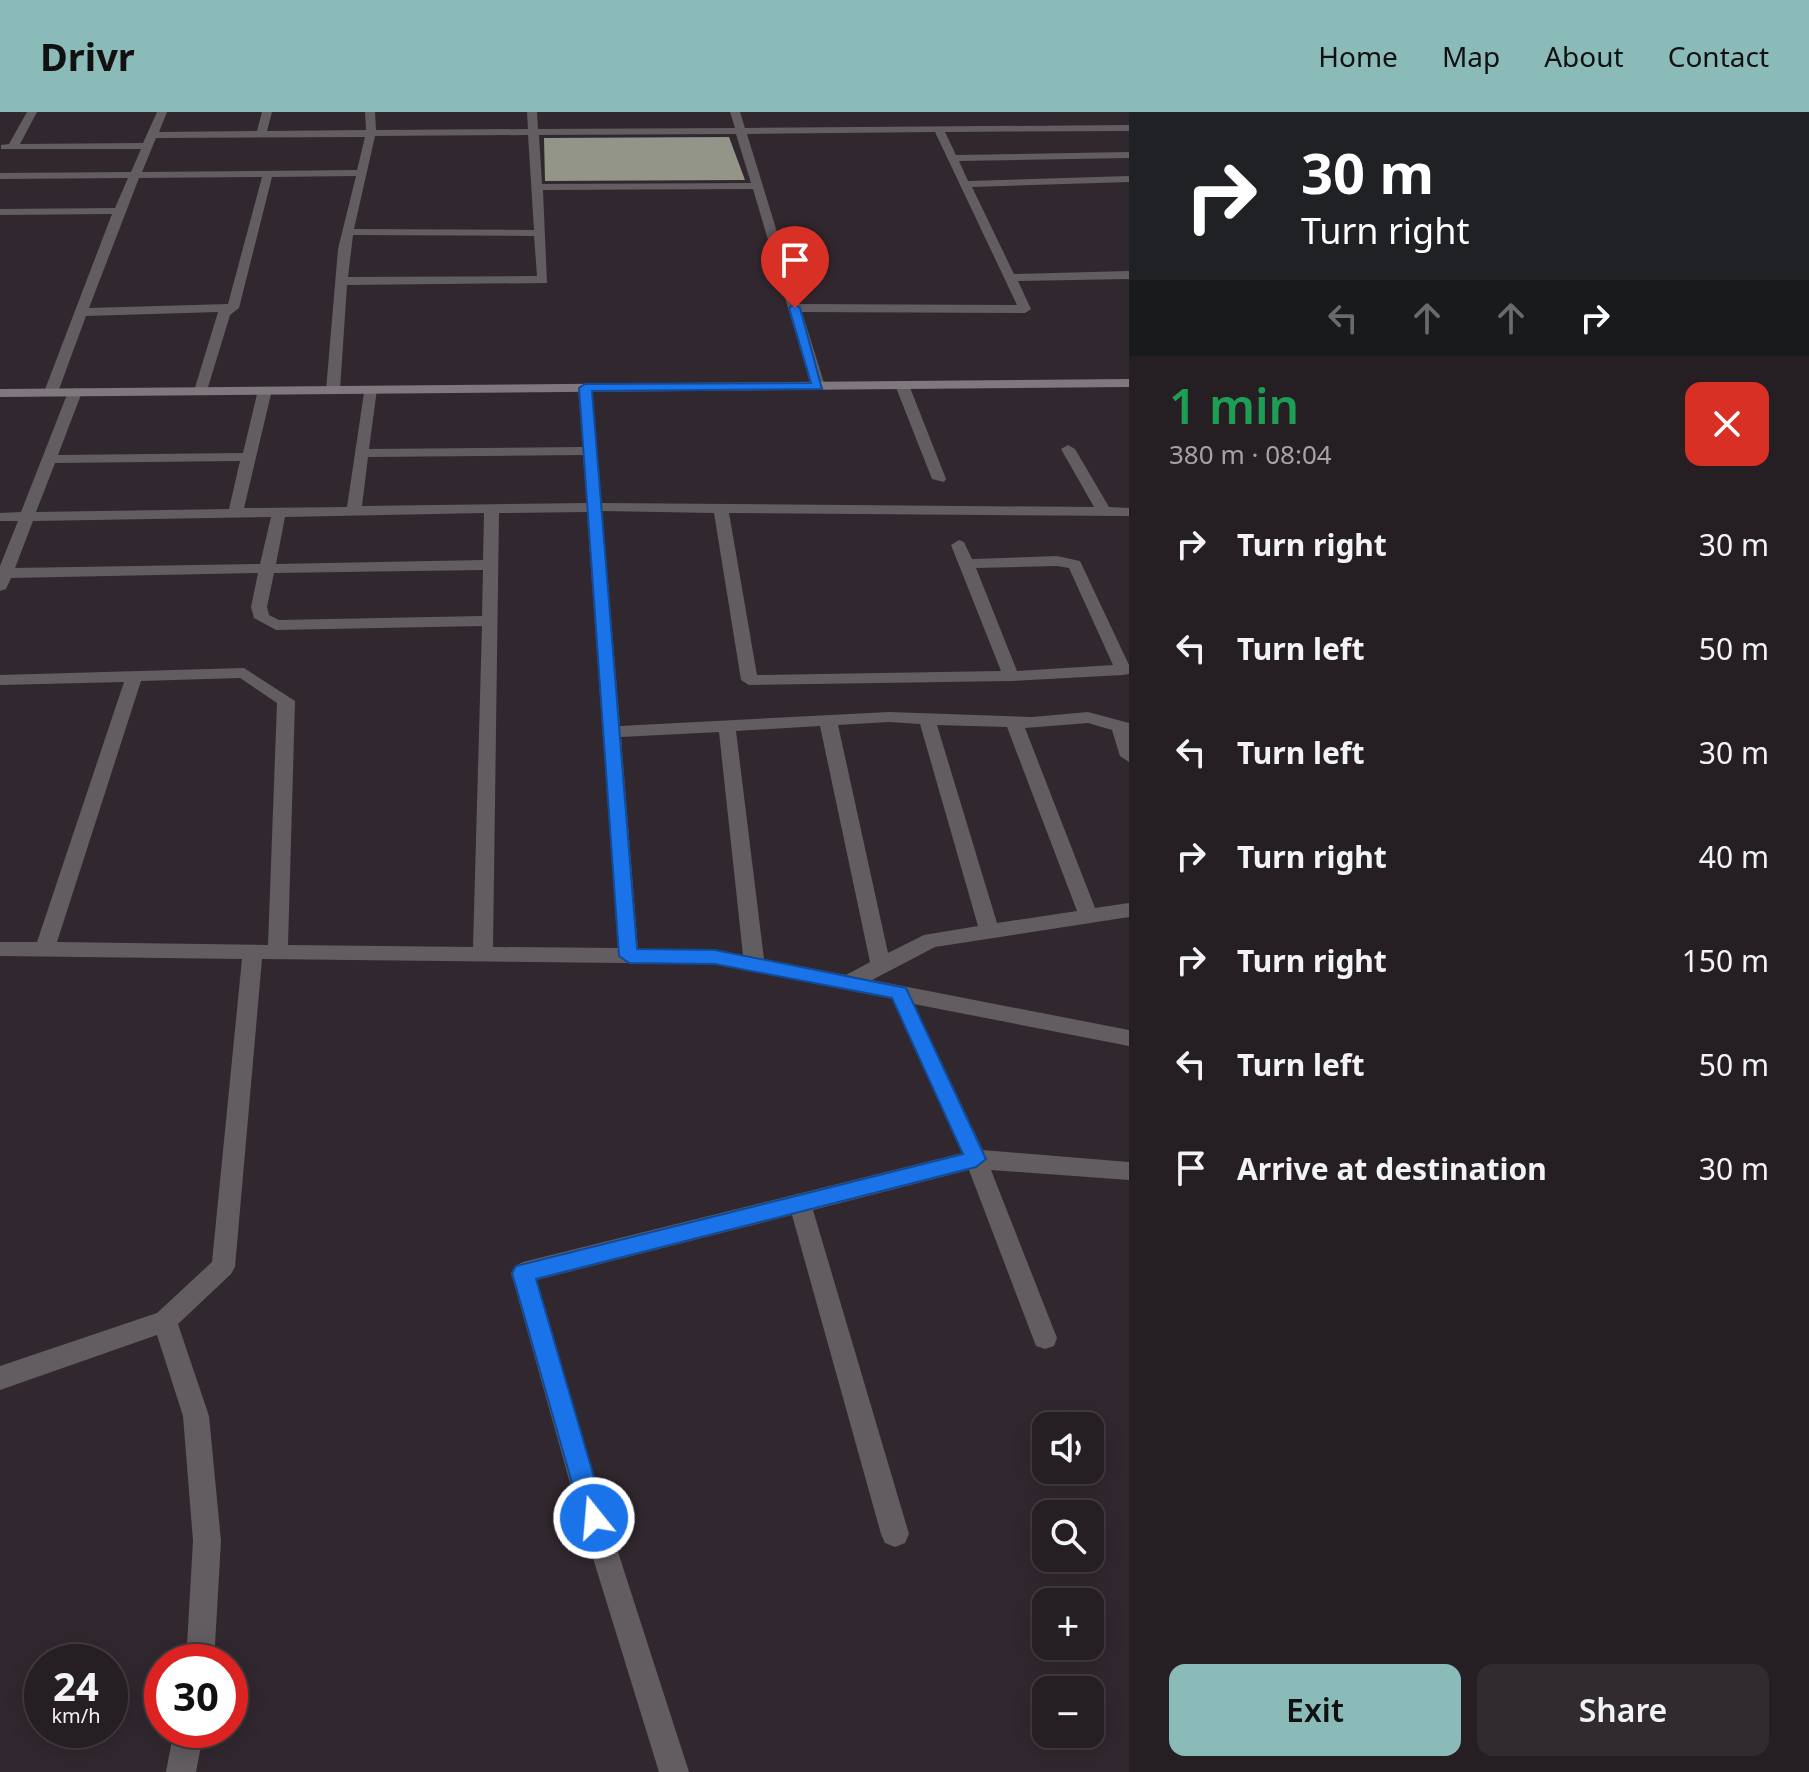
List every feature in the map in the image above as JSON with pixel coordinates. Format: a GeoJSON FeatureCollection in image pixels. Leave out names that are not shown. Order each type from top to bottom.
{"type":"FeatureCollection","features":[{"type":"Feature","properties":{"kind":"street"},"geometry":{"type":"LineString","coordinates":[[13,147],[32,112]]}},
{"type":"Feature","properties":{"kind":"street"},"geometry":{"type":"LineString","coordinates":[[51,392],[119,211],[162,112]]}},
{"type":"Feature","properties":{"kind":"street"},"geometry":{"type":"LineString","coordinates":[[261,134],[267,112]]}},
{"type":"Feature","properties":{"kind":"street"},"geometry":{"type":"LineString","coordinates":[[333,390],[341,281],[348,232],[371,133],[370,112]]}},
{"type":"Feature","properties":{"kind":"street"},"geometry":{"type":"LineString","coordinates":[[341,281],[543,280],[532,112]]}},
{"type":"Feature","properties":{"kind":"street"},"geometry":{"type":"LineString","coordinates":[[735,112],[818,386]]}},
{"type":"Feature","properties":{"kind":"street"},"geometry":{"type":"LineString","coordinates":[[1115,112],[1129,128]]}},
{"type":"Feature","properties":{"kind":"street"},"geometry":{"type":"LineString","coordinates":[[0,147],[261,134],[1129,128]]}},
{"type":"Feature","properties":{"kind":"street"},"geometry":{"type":"LineString","coordinates":[[795,308],[1025,309],[938,129]]}},
{"type":"Feature","properties":{"kind":"street"},"geometry":{"type":"LineString","coordinates":[[951,158],[1129,155]]}},
{"type":"Feature","properties":{"kind":"street"},"geometry":{"type":"LineString","coordinates":[[201,391],[224,313],[233,308],[268,173]]}},
{"type":"Feature","properties":{"kind":"street"},"geometry":{"type":"LineString","coordinates":[[0,176],[362,173]]}},
{"type":"Feature","properties":{"kind":"street"},"geometry":{"type":"LineString","coordinates":[[964,184],[1129,179]]}},
{"type":"Feature","properties":{"kind":"street"},"geometry":{"type":"LineString","coordinates":[[536,187],[758,186]]}},
{"type":"Feature","properties":{"kind":"street"},"geometry":{"type":"LineString","coordinates":[[0,212],[119,211]]}},
{"type":"Feature","properties":{"kind":"street"},"geometry":{"type":"LineString","coordinates":[[348,232],[539,233]]}},
{"type":"Feature","properties":{"kind":"street"},"geometry":{"type":"LineString","coordinates":[[1010,278],[1129,275]]}},
{"type":"Feature","properties":{"kind":"street"},"geometry":{"type":"LineString","coordinates":[[81,312],[233,308]]}},
{"type":"Feature","properties":{"kind":"street"},"geometry":{"type":"LineString","coordinates":[[0,393],[1129,383]]}},
{"type":"Feature","properties":{"kind":"street"},"geometry":{"type":"LineString","coordinates":[[902,385],[939,479]]}},
{"type":"Feature","properties":{"kind":"street"},"geometry":{"type":"LineString","coordinates":[[585,388],[629,956]]}},
{"type":"Feature","properties":{"kind":"street"},"geometry":{"type":"LineString","coordinates":[[354,511],[370,389]]}},
{"type":"Feature","properties":{"kind":"street"},"geometry":{"type":"LineString","coordinates":[[235,513],[265,390]]}},
{"type":"Feature","properties":{"kind":"street"},"geometry":{"type":"LineString","coordinates":[[75,392],[2,579],[490,565]]}},
{"type":"Feature","properties":{"kind":"street"},"geometry":{"type":"LineString","coordinates":[[1068,449],[1104,512]]}},
{"type":"Feature","properties":{"kind":"street"},"geometry":{"type":"LineString","coordinates":[[362,453],[590,451]]}},
{"type":"Feature","properties":{"kind":"street"},"geometry":{"type":"LineString","coordinates":[[49,459],[248,457]]}},
{"type":"Feature","properties":{"kind":"street"},"geometry":{"type":"LineString","coordinates":[[0,517],[596,507],[1129,512]]}},
{"type":"Feature","properties":{"kind":"street"},"geometry":{"type":"LineString","coordinates":[[721,508],[749,680],[1011,676],[1123,670],[1075,564],[1057,561],[966,564]]}},
{"type":"Feature","properties":{"kind":"street"},"geometry":{"type":"LineString","coordinates":[[483,954],[492,510]]}},
{"type":"Feature","properties":{"kind":"street"},"geometry":{"type":"LineString","coordinates":[[279,512],[259,607],[262,618],[276,625],[489,621]]}},
{"type":"Feature","properties":{"kind":"street"},"geometry":{"type":"LineString","coordinates":[[959,545],[1011,676]]}},
{"type":"Feature","properties":{"kind":"street"},"geometry":{"type":"LineString","coordinates":[[0,680],[244,673],[286,701],[278,952]]}},
{"type":"Feature","properties":{"kind":"street"},"geometry":{"type":"LineString","coordinates":[[45,949],[134,676]]}},
{"type":"Feature","properties":{"kind":"street"},"geometry":{"type":"LineString","coordinates":[[612,732],[828,721],[927,719],[1014,722],[1088,717],[1124,728],[1129,756]]}},
{"type":"Feature","properties":{"kind":"street"},"geometry":{"type":"LineString","coordinates":[[927,719],[989,930]]}},
{"type":"Feature","properties":{"kind":"street"},"geometry":{"type":"LineString","coordinates":[[828,721],[881,966]]}},
{"type":"Feature","properties":{"kind":"street"},"geometry":{"type":"LineString","coordinates":[[1014,722],[1088,915]]}},
{"type":"Feature","properties":{"kind":"street"},"geometry":{"type":"LineString","coordinates":[[727,726],[754,964]]}},
{"type":"Feature","properties":{"kind":"street"},"geometry":{"type":"LineString","coordinates":[[848,983],[931,940],[1129,910]]}},
{"type":"Feature","properties":{"kind":"street"},"geometry":{"type":"LineString","coordinates":[[0,949],[715,957],[1129,1038]]}},
{"type":"Feature","properties":{"kind":"street"},"geometry":{"type":"LineString","coordinates":[[0,1378],[165,1321],[223,1267],[253,951]]}},
{"type":"Feature","properties":{"kind":"street"},"geometry":{"type":"LineString","coordinates":[[899,993],[976,1159],[1045,1338]]}},
{"type":"Feature","properties":{"kind":"street"},"geometry":{"type":"LineString","coordinates":[[674,1772],[585,1490],[523,1273],[976,1159],[1129,1171]]}},
{"type":"Feature","properties":{"kind":"street"},"geometry":{"type":"LineString","coordinates":[[800,1204],[895,1534]]}},
{"type":"Feature","properties":{"kind":"street"},"geometry":{"type":"LineString","coordinates":[[165,1321],[196,1416],[207,1541],[201,1644]]}},
{"type":"Feature","properties":{"kind":"street"},"geometry":{"type":"LineString","coordinates":[[181,1772],[186,1748]]}},
{"type":"Feature","properties":{"kind":"building"},"geometry":{"type":"Polygon","coordinates":[[[729,137],[745,180],[545,181],[544,138],[729,137]]]}},
{"type":"Feature","properties":{"kind":"route"},"geometry":{"type":"LineString","coordinates":[[594,1518],[523,1273],[976,1159],[899,993],[715,957],[629,956],[585,388],[818,386],[795,308]]}}]}
